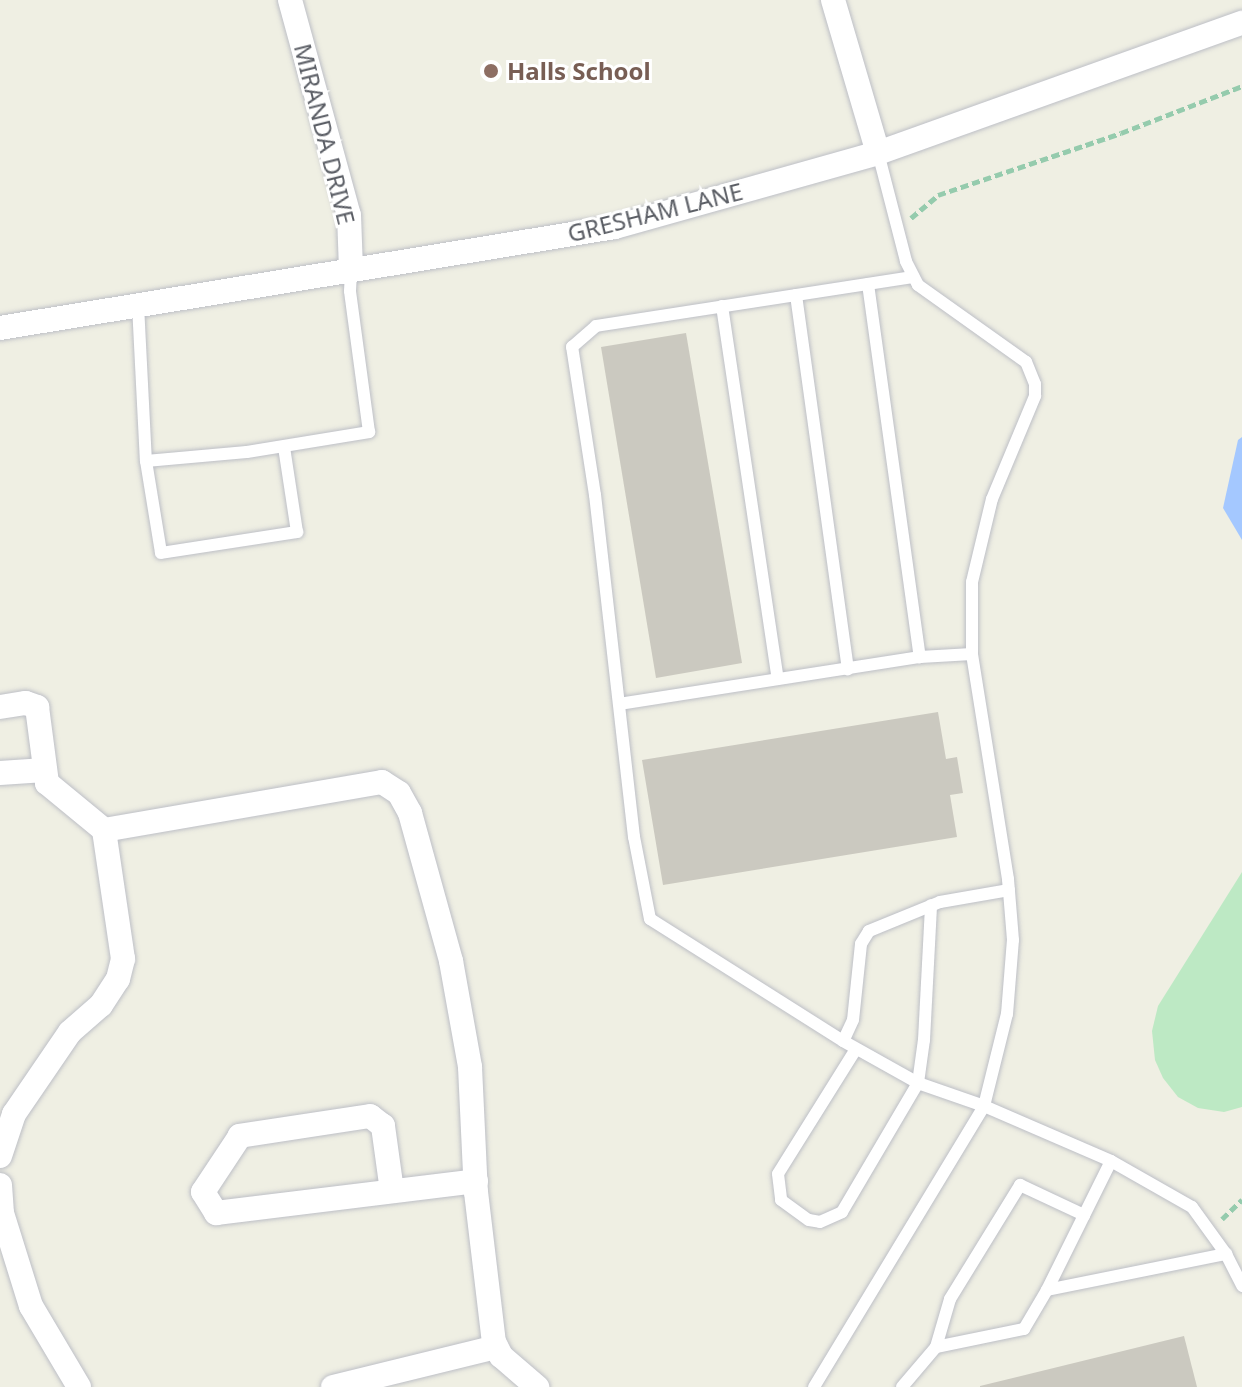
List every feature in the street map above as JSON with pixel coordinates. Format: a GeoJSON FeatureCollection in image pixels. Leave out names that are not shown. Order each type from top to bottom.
{"type":"FeatureCollection","features":[{"type":"Feature","properties":{"kind":"street","name":"MIRANDA DRIVE"},"geometry":{"type":"LineString","coordinates":[[290,0],[349,215],[351,270]]}},
{"type":"Feature","properties":{"kind":"street"},"geometry":{"type":"LineString","coordinates":[[833,0],[878,153]]}},
{"type":"Feature","properties":{"kind":"street","name":"GRESHAM LANE"},"geometry":{"type":"LineString","coordinates":[[0,328],[615,227],[878,153],[1242,23]]}},
{"type":"Feature","properties":{"kind":"street"},"geometry":{"type":"LineString","coordinates":[[0,707],[26,703],[37,707],[47,783],[104,830],[123,959],[118,979],[101,1005],[70,1032],[14,1114],[0,1156]]}},
{"type":"Feature","properties":{"kind":"street"},"geometry":{"type":"LineString","coordinates":[[0,773],[45,770]]}},
{"type":"Feature","properties":{"kind":"street"},"geometry":{"type":"LineString","coordinates":[[104,830],[382,782],[399,793],[410,813],[451,961],[470,1067],[476,1181],[496,1347],[501,1356],[537,1387]]}},
{"type":"Feature","properties":{"kind":"street"},"geometry":{"type":"LineString","coordinates":[[392,1191],[383,1126],[370,1116],[240,1136],[203,1192],[216,1213],[476,1181]]}},
{"type":"Feature","properties":{"kind":"street"},"geometry":{"type":"LineString","coordinates":[[0,1185],[2,1213],[31,1306],[79,1387]]}},
{"type":"Feature","properties":{"kind":"street"},"geometry":{"type":"LineString","coordinates":[[333,1387],[496,1347]]}},
{"type":"Feature","properties":{"kind":"lane"},"geometry":{"type":"LineString","coordinates":[[814,1387],[984,1106],[1007,1014],[1013,940],[1009,890],[972,654],[975,568],[992,499],[1035,396],[1035,384],[1026,362],[934,299],[913,277],[878,153]]}},
{"type":"Feature","properties":{"kind":"lane"},"geometry":{"type":"LineString","coordinates":[[146,461],[284,447],[369,432],[350,291],[351,270]]}},
{"type":"Feature","properties":{"kind":"lane"},"geometry":{"type":"LineString","coordinates":[[913,277],[596,326],[572,347],[595,495],[634,837],[650,919],[856,1049],[918,1083],[984,1106],[1111,1161],[1192,1207],[1226,1254],[1242,1286]]}},
{"type":"Feature","properties":{"kind":"lane"},"geometry":{"type":"LineString","coordinates":[[868,284],[920,657]]}},
{"type":"Feature","properties":{"kind":"lane"},"geometry":{"type":"LineString","coordinates":[[796,295],[848,669]]}},
{"type":"Feature","properties":{"kind":"lane"},"geometry":{"type":"LineString","coordinates":[[138,305],[146,461],[161,553],[297,532],[284,447]]}},
{"type":"Feature","properties":{"kind":"lane"},"geometry":{"type":"LineString","coordinates":[[722,306],[778,679]]}},
{"type":"Feature","properties":{"kind":"lane"},"geometry":{"type":"LineString","coordinates":[[619,704],[920,657],[972,654]]}},
{"type":"Feature","properties":{"kind":"lane"},"geometry":{"type":"LineString","coordinates":[[843,1041],[853,1020],[861,944],[869,931],[931,905],[1009,890]]}},
{"type":"Feature","properties":{"kind":"lane"},"geometry":{"type":"LineString","coordinates":[[856,1049],[778,1174],[781,1200],[809,1220],[820,1222],[842,1212],[918,1083],[924,1040],[931,905]]}},
{"type":"Feature","properties":{"kind":"lane"},"geometry":{"type":"LineString","coordinates":[[936,1347],[1024,1329],[1047,1290],[1111,1161]]}},
{"type":"Feature","properties":{"kind":"lane"},"geometry":{"type":"LineString","coordinates":[[902,1387],[936,1347],[950,1299],[1020,1185],[1084,1215]]}},
{"type":"Feature","properties":{"kind":"lane"},"geometry":{"type":"LineString","coordinates":[[1047,1290],[1226,1254]]}},
{"type":"Feature","properties":{"kind":"path"},"geometry":{"type":"LineString","coordinates":[[911,218],[938,195],[1121,133],[1242,86]]}},
{"type":"Feature","properties":{"kind":"path"},"geometry":{"type":"LineString","coordinates":[[1221,1219],[1242,1200]]}},
{"type":"Feature","properties":{"kind":"green space"},"geometry":{"type":"Polygon","coordinates":[[[1242,872],[1242,1107],[1224,1112],[1198,1108],[1178,1097],[1163,1078],[1155,1060],[1152,1031],[1158,1006],[1242,872]]]}},
{"type":"Feature","properties":{"kind":"water"},"geometry":{"type":"Polygon","coordinates":[[[1242,437],[1242,540],[1223,508],[1238,440],[1242,437]]]}},
{"type":"Feature","properties":{"kind":"building"},"geometry":{"type":"Polygon","coordinates":[[[686,333],[742,663],[656,678],[601,347],[686,333]]]}},
{"type":"Feature","properties":{"kind":"building"},"geometry":{"type":"Polygon","coordinates":[[[938,712],[946,759],[957,757],[963,793],[950,795],[957,837],[663,885],[642,760],[938,712]]]}},
{"type":"Feature","properties":{"kind":"building"},"geometry":{"type":"Polygon","coordinates":[[[1184,1336],[1197,1387],[980,1387],[980,1386],[1184,1336]]]}},
{"type":"Feature","properties":{"kind":"place","name":"Halls School"},"geometry":{"type":"Point","coordinates":[491,71]}}]}
